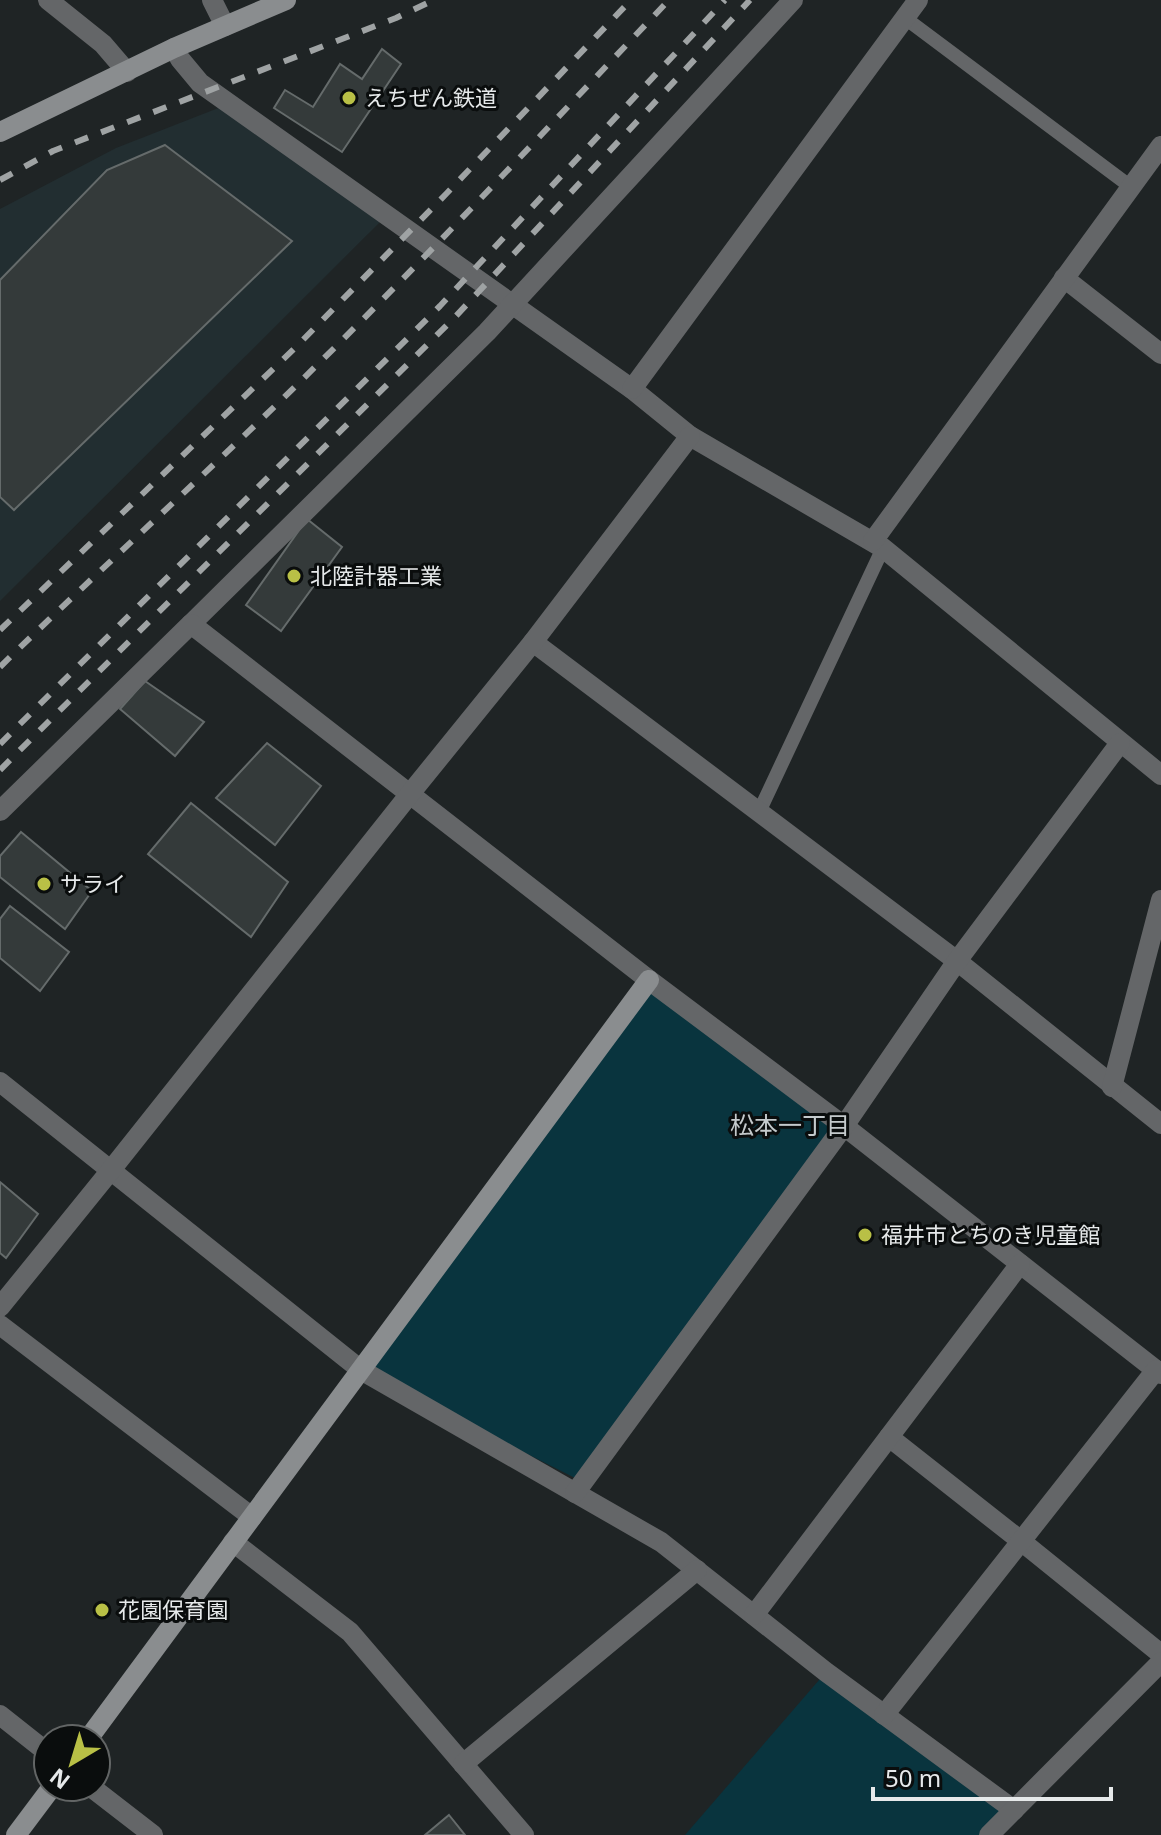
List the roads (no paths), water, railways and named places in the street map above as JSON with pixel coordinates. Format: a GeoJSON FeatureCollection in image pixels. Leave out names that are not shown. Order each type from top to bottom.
{"type":"FeatureCollection","features":[{"type":"Feature","properties":{"kind":"street"},"geometry":{"type":"LineString","coordinates":[[48,0],[103,44],[127,72]]}},
{"type":"Feature","properties":{"kind":"street"},"geometry":{"type":"LineString","coordinates":[[212,0],[225,26]]}},
{"type":"Feature","properties":{"kind":"street"},"geometry":{"type":"LineString","coordinates":[[0,132],[174,48],[286,0]]}},
{"type":"Feature","properties":{"kind":"street"},"geometry":{"type":"LineString","coordinates":[[0,811],[487,332],[793,0]]}},
{"type":"Feature","properties":{"kind":"street"},"geometry":{"type":"LineString","coordinates":[[632,389],[918,0]]}},
{"type":"Feature","properties":{"kind":"street"},"geometry":{"type":"LineString","coordinates":[[174,48],[200,83],[632,389],[690,436],[878,545],[1161,775]]}},
{"type":"Feature","properties":{"kind":"street"},"geometry":{"type":"LineString","coordinates":[[878,545],[1064,278],[1161,146]]}},
{"type":"Feature","properties":{"kind":"street"},"geometry":{"type":"LineString","coordinates":[[1064,278],[1161,354]]}},
{"type":"Feature","properties":{"kind":"street"},"geometry":{"type":"LineString","coordinates":[[0,1307],[533,642],[690,436]]}},
{"type":"Feature","properties":{"kind":"street"},"geometry":{"type":"LineString","coordinates":[[191,624],[1159,1372],[884,1715]]}},
{"type":"Feature","properties":{"kind":"street"},"geometry":{"type":"LineString","coordinates":[[533,642],[957,961],[1161,1124]]}},
{"type":"Feature","properties":{"kind":"street"},"geometry":{"type":"LineString","coordinates":[[575,1493],[844,1126],[957,961],[1120,743]]}},
{"type":"Feature","properties":{"kind":"street"},"geometry":{"type":"LineString","coordinates":[[1112,1087],[1161,900]]}},
{"type":"Feature","properties":{"kind":"street"},"geometry":{"type":"LineString","coordinates":[[100,1723],[649,980]]}},
{"type":"Feature","properties":{"kind":"street"},"geometry":{"type":"LineString","coordinates":[[0,1082],[361,1370],[661,1542],[826,1672],[1014,1810]]}},
{"type":"Feature","properties":{"kind":"street"},"geometry":{"type":"LineString","coordinates":[[754,1615],[1020,1264]]}},
{"type":"Feature","properties":{"kind":"street"},"geometry":{"type":"LineString","coordinates":[[0,1325],[252,1517]]}},
{"type":"Feature","properties":{"kind":"street"},"geometry":{"type":"LineString","coordinates":[[889,1437],[1161,1654]]}},
{"type":"Feature","properties":{"kind":"street"},"geometry":{"type":"LineString","coordinates":[[233,1542],[350,1632],[524,1835]]}},
{"type":"Feature","properties":{"kind":"street"},"geometry":{"type":"LineString","coordinates":[[463,1764],[697,1570]]}},
{"type":"Feature","properties":{"kind":"street"},"geometry":{"type":"LineString","coordinates":[[989,1835],[1161,1662]]}},
{"type":"Feature","properties":{"kind":"street"},"geometry":{"type":"LineString","coordinates":[[0,1715],[32,1740]]}},
{"type":"Feature","properties":{"kind":"street"},"geometry":{"type":"LineString","coordinates":[[16,1835],[40,1803]]}},
{"type":"Feature","properties":{"kind":"street"},"geometry":{"type":"LineString","coordinates":[[112,1803],[153,1835]]}},
{"type":"Feature","properties":{"kind":"lane"},"geometry":{"type":"LineString","coordinates":[[905,18],[1131,187]]}},
{"type":"Feature","properties":{"kind":"lane"},"geometry":{"type":"LineString","coordinates":[[759,812],[878,545]]}},
{"type":"Feature","properties":{"kind":"railway"},"geometry":{"type":"LineString","coordinates":[[0,180],[53,151],[396,18],[434,0]]}},
{"type":"Feature","properties":{"kind":"railway"},"geometry":{"type":"LineString","coordinates":[[0,630],[295,348],[631,0]]}},
{"type":"Feature","properties":{"kind":"railway"},"geometry":{"type":"LineString","coordinates":[[0,667],[361,321],[669,0]]}},
{"type":"Feature","properties":{"kind":"railway"},"geometry":{"type":"LineString","coordinates":[[0,744],[440,306],[725,0]]}},
{"type":"Feature","properties":{"kind":"railway"},"geometry":{"type":"LineString","coordinates":[[0,770],[456,316],[750,0]]}},
{"type":"Feature","properties":{"kind":"place","name":"えちぜん鉄道"},"geometry":{"type":"Point","coordinates":[349,98]}},
{"type":"Feature","properties":{"kind":"place","name":"北陸計器工業"},"geometry":{"type":"Point","coordinates":[294,576]}},
{"type":"Feature","properties":{"kind":"place","name":"サライ"},"geometry":{"type":"Point","coordinates":[44,884]}},
{"type":"Feature","properties":{"kind":"place","name":"福井市とちのき児童館"},"geometry":{"type":"Point","coordinates":[865,1235]}},
{"type":"Feature","properties":{"kind":"place","name":"花園保育園"},"geometry":{"type":"Point","coordinates":[102,1610]}},
{"type":"Feature","properties":{"kind":"district","name":"松本一丁目"},"geometry":{"type":"Point","coordinates":[790,1126]}}]}
